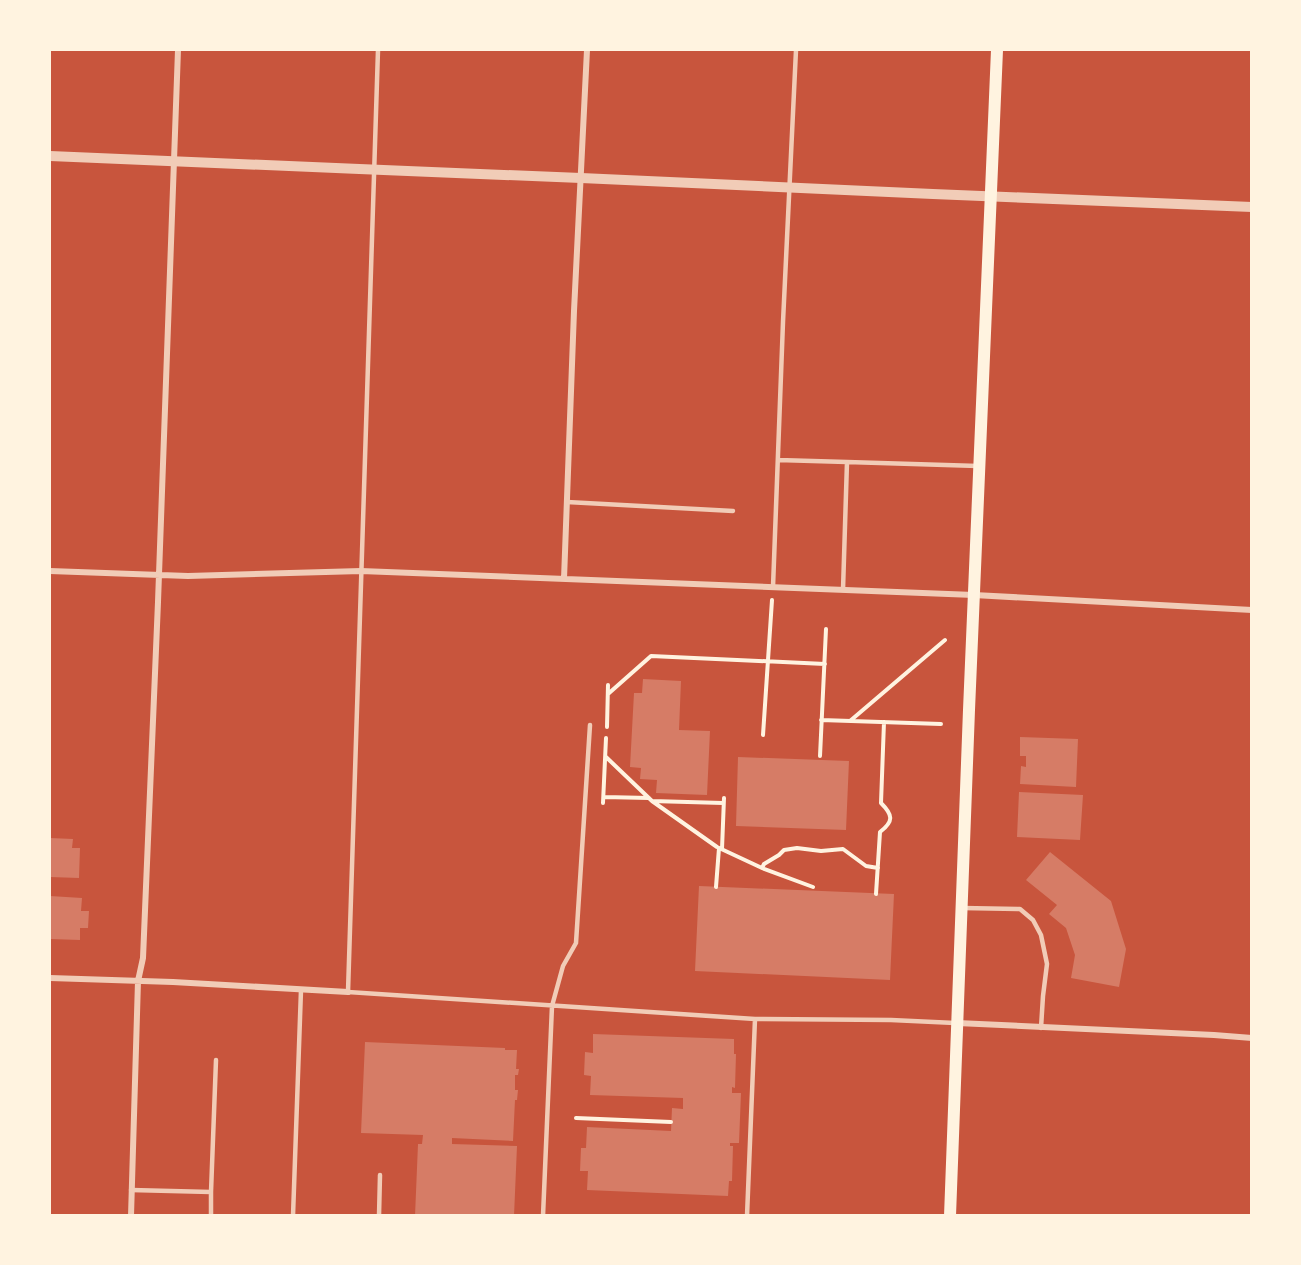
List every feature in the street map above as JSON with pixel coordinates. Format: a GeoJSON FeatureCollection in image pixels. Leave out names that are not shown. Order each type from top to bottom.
{"type":"FeatureCollection","features":[{"type":"Feature","properties":{"kind":"main road"},"geometry":{"type":"LineString","coordinates":[[950,1215],[997,50]]}},
{"type":"Feature","properties":{"kind":"street"},"geometry":{"type":"LineString","coordinates":[[131,1215],[138,981],[143,958],[178,50]]}},
{"type":"Feature","properties":{"kind":"street"},"geometry":{"type":"LineString","coordinates":[[564,579],[587,50]]}},
{"type":"Feature","properties":{"kind":"street"},"geometry":{"type":"LineString","coordinates":[[50,156],[1251,207]]}},
{"type":"Feature","properties":{"kind":"street"},"geometry":{"type":"LineString","coordinates":[[50,572],[188,576],[361,571],[974,595],[1251,610]]}},
{"type":"Feature","properties":{"kind":"street"},"geometry":{"type":"LineString","coordinates":[[50,978],[348,992]]}},
{"type":"Feature","properties":{"kind":"street"},"geometry":{"type":"LineString","coordinates":[[957,1023],[1251,1038]]}},
{"type":"Feature","properties":{"kind":"lane"},"geometry":{"type":"LineString","coordinates":[[378,50],[348,992],[755,1019],[957,1023]]}},
{"type":"Feature","properties":{"kind":"lane"},"geometry":{"type":"LineString","coordinates":[[773,587],[796,50]]}},
{"type":"Feature","properties":{"kind":"lane"},"geometry":{"type":"LineString","coordinates":[[778,460],[980,466]]}},
{"type":"Feature","properties":{"kind":"lane"},"geometry":{"type":"LineString","coordinates":[[843,590],[847,462]]}},
{"type":"Feature","properties":{"kind":"lane"},"geometry":{"type":"LineString","coordinates":[[567,502],[733,511]]}},
{"type":"Feature","properties":{"kind":"lane"},"geometry":{"type":"LineString","coordinates":[[543,1215],[552,1006],[562,966],[576,943],[590,724]]}},
{"type":"Feature","properties":{"kind":"lane"},"geometry":{"type":"LineString","coordinates":[[961,908],[1020,909],[1033,920],[1041,936],[1047,964],[1041,1028]]}},
{"type":"Feature","properties":{"kind":"lane"},"geometry":{"type":"LineString","coordinates":[[293,1215],[301,990]]}},
{"type":"Feature","properties":{"kind":"lane"},"geometry":{"type":"LineString","coordinates":[[747,1215],[755,1019]]}},
{"type":"Feature","properties":{"kind":"lane"},"geometry":{"type":"LineString","coordinates":[[211,1215],[216,1060]]}},
{"type":"Feature","properties":{"kind":"lane"},"geometry":{"type":"LineString","coordinates":[[379,1215],[380,1175]]}},
{"type":"Feature","properties":{"kind":"lane"},"geometry":{"type":"LineString","coordinates":[[131,1190],[212,1192]]}},
{"type":"Feature","properties":{"kind":"path"},"geometry":{"type":"LineString","coordinates":[[763,735],[773,587]]}},
{"type":"Feature","properties":{"kind":"path"},"geometry":{"type":"LineString","coordinates":[[820,756],[826,629]]}},
{"type":"Feature","properties":{"kind":"path"},"geometry":{"type":"LineString","coordinates":[[850,721],[945,640]]}},
{"type":"Feature","properties":{"kind":"path"},"geometry":{"type":"LineString","coordinates":[[608,694],[651,656],[825,664]]}},
{"type":"Feature","properties":{"kind":"path"},"geometry":{"type":"LineString","coordinates":[[822,720],[940,724]]}},
{"type":"Feature","properties":{"kind":"path"},"geometry":{"type":"LineString","coordinates":[[876,894],[880,832],[890,821],[891,815],[881,803],[884,722]]}},
{"type":"Feature","properties":{"kind":"path"},"geometry":{"type":"LineString","coordinates":[[606,757],[651,800],[720,848],[762,868],[813,887]]}},
{"type":"Feature","properties":{"kind":"path"},"geometry":{"type":"LineString","coordinates":[[585,797],[723,801],[716,887]]}},
{"type":"Feature","properties":{"kind":"path"},"geometry":{"type":"LineString","coordinates":[[762,868],[764,864],[784,850],[797,848],[843,849],[866,866],[878,868]]}},
{"type":"Feature","properties":{"kind":"path"},"geometry":{"type":"LineString","coordinates":[[576,1118],[671,1122]]}},
{"type":"Feature","properties":{"kind":"building"},"geometry":{"type":"Polygon","coordinates":[[[643,679],[681,681],[679,730],[710,731],[707,795],[656,793],[657,780],[640,779],[641,768],[630,767],[634,693],[642,693],[643,679]]]}},
{"type":"Feature","properties":{"kind":"building"},"geometry":{"type":"Polygon","coordinates":[[[1020,737],[1078,739],[1076,787],[1020,784],[1021,766],[1026,767],[1026,756],[1020,756],[1020,737]]]}},
{"type":"Feature","properties":{"kind":"building"},"geometry":{"type":"Polygon","coordinates":[[[738,757],[849,761],[846,830],[736,826],[738,757]]]}},
{"type":"Feature","properties":{"kind":"building"},"geometry":{"type":"Polygon","coordinates":[[[1019,792],[1083,795],[1080,840],[1017,837],[1019,792]]]}},
{"type":"Feature","properties":{"kind":"building"},"geometry":{"type":"Polygon","coordinates":[[[50,838],[73,839],[72,848],[80,848],[79,878],[50,877],[50,838]]]}},
{"type":"Feature","properties":{"kind":"building"},"geometry":{"type":"Polygon","coordinates":[[[1050,852],[1111,901],[1126,949],[1119,987],[1071,978],[1075,955],[1066,928],[1049,914],[1057,905],[1026,880],[1050,852]]]}},
{"type":"Feature","properties":{"kind":"building"},"geometry":{"type":"Polygon","coordinates":[[[699,886],[894,894],[890,980],[695,971],[699,886]]]}},
{"type":"Feature","properties":{"kind":"building"},"geometry":{"type":"Polygon","coordinates":[[[50,896],[82,898],[81,911],[89,911],[88,928],[80,928],[80,940],[50,939],[50,896]]]}},
{"type":"Feature","properties":{"kind":"building"},"geometry":{"type":"Polygon","coordinates":[[[593,1034],[734,1039],[735,1088],[732,1087],[732,1093],[741,1093],[739,1143],[730,1143],[730,1146],[733,1146],[732,1181],[729,1181],[728,1196],[587,1190],[588,1171],[580,1171],[581,1148],[586,1148],[587,1127],[671,1131],[672,1108],[683,1109],[683,1098],[590,1095],[591,1076],[584,1075],[585,1052],[593,1053],[593,1034]]]}},
{"type":"Feature","properties":{"kind":"building"},"geometry":{"type":"Polygon","coordinates":[[[365,1042],[517,1050],[516,1069],[519,1069],[518,1075],[515,1075],[515,1090],[518,1090],[517,1100],[515,1100],[513,1141],[452,1138],[452,1144],[517,1146],[514,1216],[415,1216],[418,1144],[422,1144],[423,1135],[361,1133],[365,1042]]]}}]}
